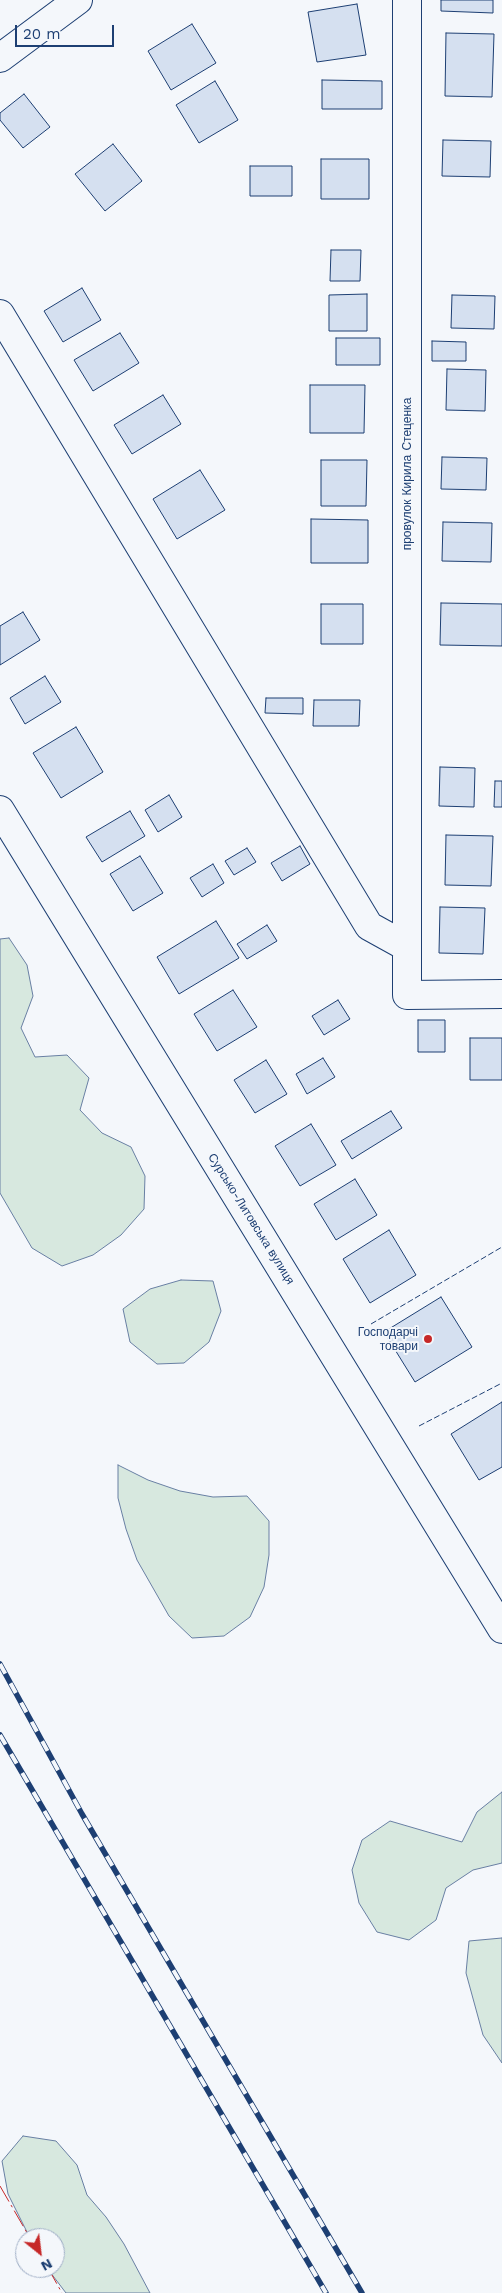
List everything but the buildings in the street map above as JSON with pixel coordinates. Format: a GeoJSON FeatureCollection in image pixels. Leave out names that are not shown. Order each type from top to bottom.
{"type":"FeatureCollection","features":[{"type":"Feature","properties":{"kind":"street"},"geometry":{"type":"LineString","coordinates":[[0,58],[78,0]]}},
{"type":"Feature","properties":{"kind":"street","name":"провулок Кирила Стеценка"},"geometry":{"type":"LineString","coordinates":[[407,0],[407,995],[502,994]]}},
{"type":"Feature","properties":{"kind":"street"},"geometry":{"type":"LineString","coordinates":[[0,314],[368,926],[407,947]]}},
{"type":"Feature","properties":{"kind":"street","name":"Сурсько-Литовська вулиця"},"geometry":{"type":"LineString","coordinates":[[0,810],[498,1613]]}},
{"type":"Feature","properties":{"kind":"shaded area"},"geometry":{"type":"Polygon","coordinates":[[[9,938],[27,965],[33,996],[21,1028],[35,1057],[67,1055],[89,1078],[80,1110],[102,1133],[131,1147],[145,1176],[144,1209],[121,1235],[93,1255],[62,1266],[32,1248],[0,1193],[0,939],[9,938]]]}},
{"type":"Feature","properties":{"kind":"shaded area"},"geometry":{"type":"Polygon","coordinates":[[[181,1280],[213,1281],[221,1311],[209,1342],[184,1363],[157,1364],[130,1342],[123,1309],[150,1289],[181,1280]]]}},
{"type":"Feature","properties":{"kind":"shaded area"},"geometry":{"type":"Polygon","coordinates":[[[118,1465],[148,1480],[180,1491],[213,1497],[247,1496],[269,1521],[269,1555],[264,1587],[250,1617],[224,1636],[192,1638],[169,1616],[137,1560],[126,1529],[118,1498],[118,1465]]]}},
{"type":"Feature","properties":{"kind":"shaded area"},"geometry":{"type":"Polygon","coordinates":[[[502,1792],[502,1863],[473,1870],[446,1888],[436,1920],[409,1940],[377,1932],[359,1903],[352,1870],[362,1840],[390,1821],[462,1842],[477,1812],[502,1792]]]}},
{"type":"Feature","properties":{"kind":"shaded area"},"geometry":{"type":"Polygon","coordinates":[[[502,1938],[502,2063],[483,2035],[466,1973],[469,1941],[502,1938]]]}},
{"type":"Feature","properties":{"kind":"shaded area"},"geometry":{"type":"Polygon","coordinates":[[[23,2136],[56,2141],[77,2165],[87,2195],[106,2217],[124,2244],[150,2293],[66,2293],[55,2278],[65,2278],[65,2228],[25,2228],[8,2194],[2,2161],[23,2136]]]}},
{"type":"Feature","properties":{"kind":"railway"},"geometry":{"type":"LineString","coordinates":[[0,1664],[82,1814],[362,2293]]}},
{"type":"Feature","properties":{"kind":"railway"},"geometry":{"type":"LineString","coordinates":[[0,1735],[326,2293]]}},
{"type":"Feature","properties":{"kind":"fence"},"geometry":{"type":"LineString","coordinates":[[371,1324],[502,1247]]}},
{"type":"Feature","properties":{"kind":"fence"},"geometry":{"type":"LineString","coordinates":[[419,1426],[502,1383]]}},
{"type":"Feature","properties":{"kind":"power"},"geometry":{"type":"LineString","coordinates":[[0,2186],[24,2228]]}},
{"type":"Feature","properties":{"kind":"power"},"geometry":{"type":"LineString","coordinates":[[54,2278],[62,2293]]}},
{"type":"Feature","properties":{"kind":"place","name":"Господарчі товари"},"geometry":{"type":"Point","coordinates":[428,1339]}}]}
